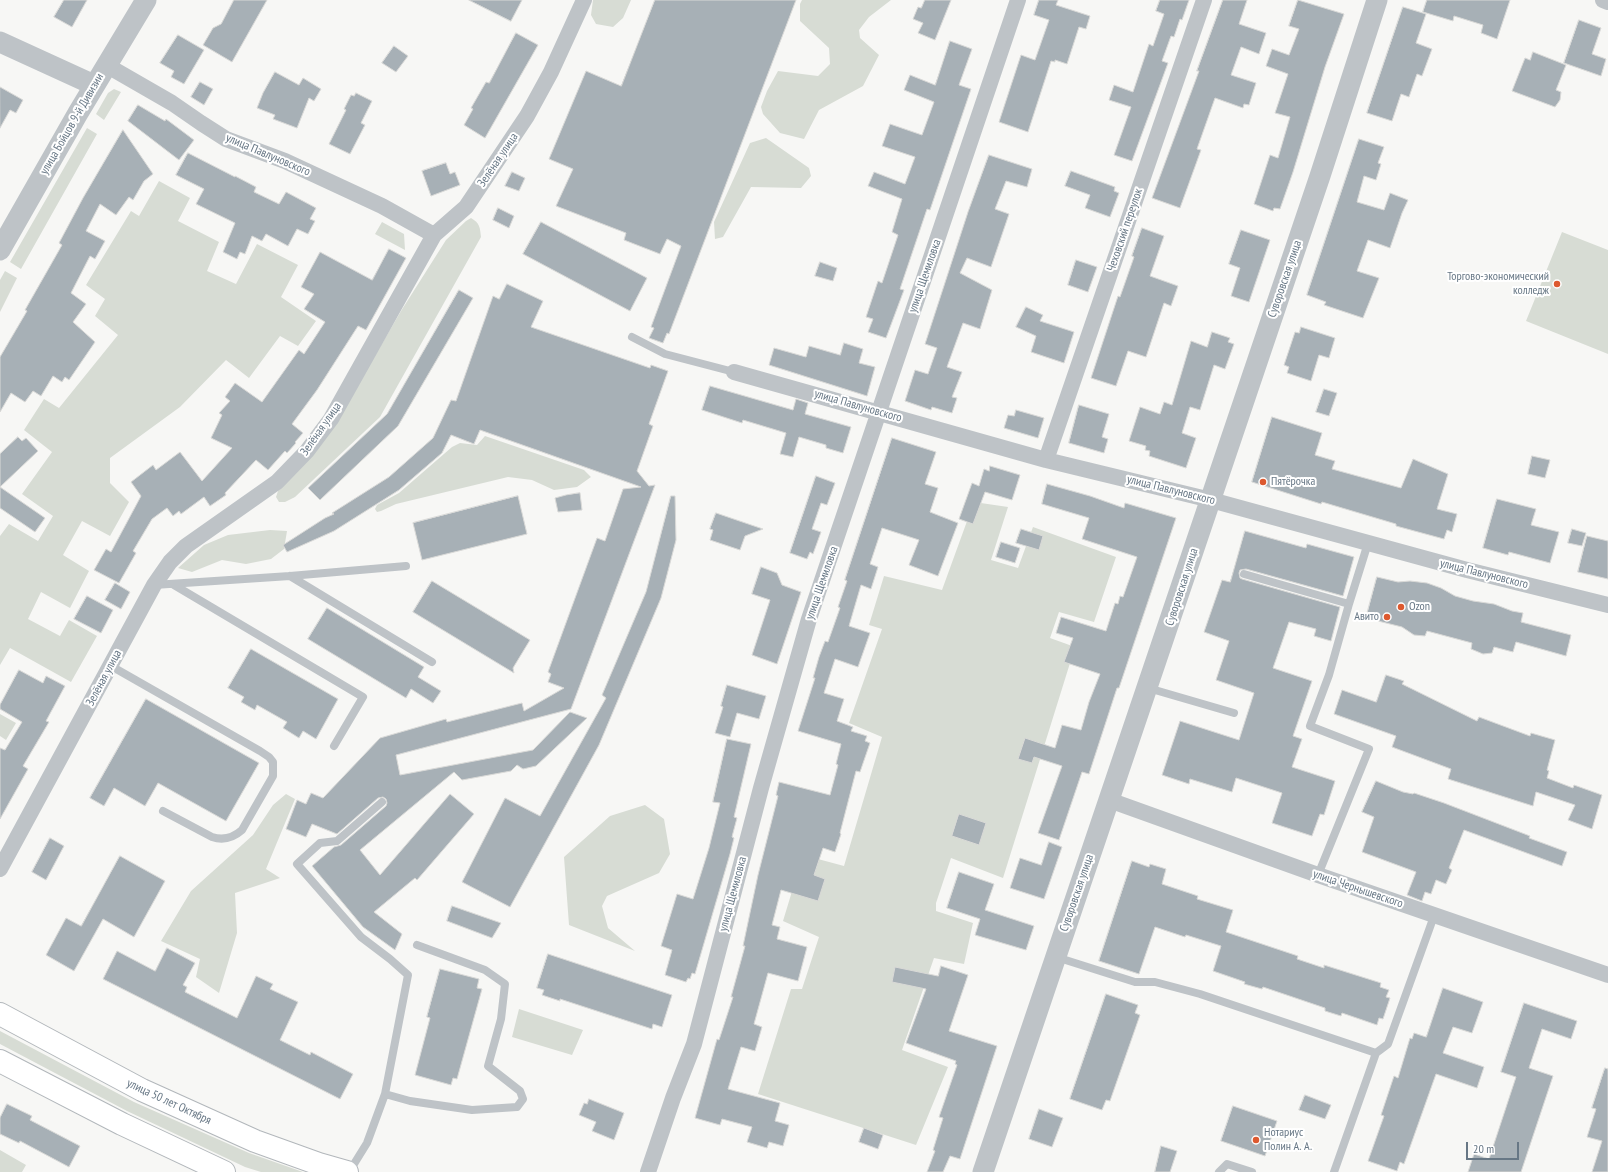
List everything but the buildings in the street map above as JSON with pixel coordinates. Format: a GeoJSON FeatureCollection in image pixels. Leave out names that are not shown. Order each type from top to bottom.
{"type":"FeatureCollection","features":[{"type":"Feature","properties":{"kind":"main road","name":"улица 50 лет Октября"},"geometry":{"type":"LineString","coordinates":[[0,1014],[142,1090],[255,1141],[320,1164],[348,1172]]}},
{"type":"Feature","properties":{"kind":"main road"},"geometry":{"type":"LineString","coordinates":[[0,1061],[122,1124],[224,1172]]}},
{"type":"Feature","properties":{"kind":"street","name":"улица Бойцов 9-й Дивизии"},"geometry":{"type":"LineString","coordinates":[[0,250],[94,85],[146,0]]}},
{"type":"Feature","properties":{"kind":"street","name":"Зелёная улица"},"geometry":{"type":"LineString","coordinates":[[0,869],[154,586],[170,562],[186,546],[277,482],[307,451],[330,418],[434,235],[466,207],[527,116],[551,72],[584,0]]}},
{"type":"Feature","properties":{"kind":"street","name":"улица Щемиловка"},"geometry":{"type":"LineString","coordinates":[[648,1172],[673,1098],[694,1044],[761,788],[809,619],[1018,0]]}},
{"type":"Feature","properties":{"kind":"street","name":"Чеховский переулок"},"geometry":{"type":"LineString","coordinates":[[1046,460],[1204,0]]}},
{"type":"Feature","properties":{"kind":"street","name":"Суворовская улица"},"geometry":{"type":"LineString","coordinates":[[984,1172],[1320,176],[1376,0]]}},
{"type":"Feature","properties":{"kind":"street"},"geometry":{"type":"LineString","coordinates":[[1603,0],[1608,2]]}},
{"type":"Feature","properties":{"kind":"street"},"geometry":{"type":"LineString","coordinates":[[0,42],[94,85]]}},
{"type":"Feature","properties":{"kind":"street","name":"улица Павлуновского"},"geometry":{"type":"LineString","coordinates":[[106,65],[172,102],[226,139],[285,161],[382,206],[434,235]]}},
{"type":"Feature","properties":{"kind":"street","name":"улица Павлуновского"},"geometry":{"type":"LineString","coordinates":[[734,372],[1046,460],[1210,500],[1368,543],[1608,605]]}},
{"type":"Feature","properties":{"kind":"street","name":"улица Чернышевского"},"geometry":{"type":"LineString","coordinates":[[1109,800],[1434,916],[1608,975]]}},
{"type":"Feature","properties":{"kind":"lane"},"geometry":{"type":"LineString","coordinates":[[632,337],[665,354],[734,372]]}},
{"type":"Feature","properties":{"kind":"lane"},"geometry":{"type":"LineString","coordinates":[[1318,875],[1369,749],[1310,726],[1329,675],[1368,543]]}},
{"type":"Feature","properties":{"kind":"lane"},"geometry":{"type":"LineString","coordinates":[[154,586],[406,566]]}},
{"type":"Feature","properties":{"kind":"lane"},"geometry":{"type":"LineString","coordinates":[[1244,574],[1349,604]]}},
{"type":"Feature","properties":{"kind":"lane"},"geometry":{"type":"LineString","coordinates":[[290,576],[432,662]]}},
{"type":"Feature","properties":{"kind":"lane"},"geometry":{"type":"LineString","coordinates":[[174,585],[363,697],[334,746]]}},
{"type":"Feature","properties":{"kind":"lane"},"geometry":{"type":"LineString","coordinates":[[111,666],[260,750],[270,757],[273,762],[273,776],[242,830],[236,835],[227,839],[212,837],[163,811]]}},
{"type":"Feature","properties":{"kind":"lane"},"geometry":{"type":"LineString","coordinates":[[1148,688],[1234,713]]}},
{"type":"Feature","properties":{"kind":"lane"},"geometry":{"type":"LineString","coordinates":[[348,1172],[367,1143],[385,1094],[408,975],[361,937],[297,864],[320,843],[337,841],[382,802]]}},
{"type":"Feature","properties":{"kind":"lane"},"geometry":{"type":"LineString","coordinates":[[1334,1172],[1376,1054],[1388,1044],[1434,916]]}},
{"type":"Feature","properties":{"kind":"lane"},"geometry":{"type":"LineString","coordinates":[[385,1094],[410,1101],[472,1110],[517,1107],[523,1099],[520,1091],[488,1066],[501,1019],[505,984],[485,970],[417,945]]}},
{"type":"Feature","properties":{"kind":"lane"},"geometry":{"type":"LineString","coordinates":[[1056,957],[1135,982],[1155,982],[1200,994],[1376,1054]]}},
{"type":"Feature","properties":{"kind":"lane"},"geometry":{"type":"LineString","coordinates":[[1219,1172],[1227,1164],[1252,1172]]}},
{"type":"Feature","properties":{"kind":"shaded area"},"geometry":{"type":"Polygon","coordinates":[[[593,0],[631,0],[623,18],[613,27],[596,24],[591,15],[593,0]]]}},
{"type":"Feature","properties":{"kind":"shaded area"},"geometry":{"type":"Polygon","coordinates":[[[802,0],[891,0],[869,17],[859,30],[860,38],[879,55],[863,86],[819,110],[804,139],[780,133],[763,114],[761,107],[767,91],[778,71],[818,76],[830,64],[829,48],[800,21],[800,4],[802,0]]]}},
{"type":"Feature","properties":{"kind":"shaded area"},"geometry":{"type":"Polygon","coordinates":[[[114,89],[121,92],[104,120],[96,114],[108,93],[114,89]]]}},
{"type":"Feature","properties":{"kind":"shaded area"},"geometry":{"type":"Polygon","coordinates":[[[87,128],[97,134],[21,269],[10,262],[87,128]]]}},
{"type":"Feature","properties":{"kind":"shaded area"},"geometry":{"type":"Polygon","coordinates":[[[766,138],[809,168],[811,176],[801,188],[751,187],[723,237],[715,239],[714,222],[750,143],[766,138]]]}},
{"type":"Feature","properties":{"kind":"shaded area"},"geometry":{"type":"Polygon","coordinates":[[[159,181],[190,198],[178,221],[219,242],[207,271],[236,284],[257,244],[298,265],[281,297],[316,321],[298,346],[280,336],[249,378],[226,360],[180,407],[110,458],[110,483],[129,502],[110,536],[82,521],[63,555],[89,571],[70,608],[41,592],[28,619],[60,636],[69,620],[97,636],[71,682],[10,648],[0,665],[0,536],[9,524],[38,541],[53,516],[22,494],[52,452],[24,430],[44,399],[59,408],[118,335],[95,316],[105,299],[86,285],[131,211],[139,216],[159,181]]]}},
{"type":"Feature","properties":{"kind":"shaded area"},"geometry":{"type":"Polygon","coordinates":[[[471,218],[479,226],[481,237],[380,417],[295,497],[285,502],[279,502],[276,497],[278,491],[331,431],[401,311],[446,240],[471,218]]]}},
{"type":"Feature","properties":{"kind":"shaded area"},"geometry":{"type":"Polygon","coordinates":[[[382,222],[404,234],[405,250],[375,234],[382,222]]]}},
{"type":"Feature","properties":{"kind":"shaded area"},"geometry":{"type":"Polygon","coordinates":[[[1562,232],[1608,250],[1608,354],[1526,321],[1562,232]]]}},
{"type":"Feature","properties":{"kind":"shaded area"},"geometry":{"type":"Polygon","coordinates":[[[5,271],[17,278],[0,312],[0,280],[5,271]]]}},
{"type":"Feature","properties":{"kind":"shaded area"},"geometry":{"type":"Polygon","coordinates":[[[485,436],[584,470],[591,477],[577,487],[554,490],[532,480],[508,477],[396,504],[377,512],[375,509],[377,505],[399,493],[452,447],[460,443],[477,445],[485,436]]]}},
{"type":"Feature","properties":{"kind":"shaded area"},"geometry":{"type":"Polygon","coordinates":[[[974,502],[1008,507],[991,560],[1018,568],[1033,527],[1116,557],[1094,622],[1059,612],[1050,638],[1075,647],[1003,878],[951,858],[936,903],[936,911],[973,923],[964,964],[934,958],[902,1050],[948,1067],[916,1145],[758,1094],[791,989],[802,989],[819,937],[783,921],[803,855],[844,866],[882,737],[849,723],[882,629],[869,625],[884,576],[942,590],[974,502]]]}},
{"type":"Feature","properties":{"kind":"shaded area"},"geometry":{"type":"Polygon","coordinates":[[[270,530],[287,531],[284,549],[271,559],[246,564],[222,560],[192,572],[178,568],[204,545],[228,535],[270,530]]]}},
{"type":"Feature","properties":{"kind":"shaded area"},"geometry":{"type":"Polygon","coordinates":[[[0,714],[16,723],[6,740],[0,736],[0,714]]]}},
{"type":"Feature","properties":{"kind":"shaded area"},"geometry":{"type":"Polygon","coordinates":[[[286,794],[295,799],[266,869],[280,878],[235,893],[237,933],[219,993],[196,977],[200,959],[161,941],[191,891],[253,835],[273,805],[286,794]]]}},
{"type":"Feature","properties":{"kind":"shaded area"},"geometry":{"type":"Polygon","coordinates":[[[645,805],[664,819],[670,854],[659,873],[607,896],[602,906],[608,928],[635,951],[569,925],[564,857],[610,816],[645,805]]]}},
{"type":"Feature","properties":{"kind":"shaded area"},"geometry":{"type":"Polygon","coordinates":[[[519,1009],[583,1030],[572,1055],[512,1037],[519,1009]]]}},
{"type":"Feature","properties":{"kind":"shaded area"},"geometry":{"type":"Polygon","coordinates":[[[0,1031],[134,1102],[249,1153],[303,1172],[261,1172],[245,1167],[127,1111],[0,1044],[0,1031]]]}},
{"type":"Feature","properties":{"kind":"shaded area"},"geometry":{"type":"Polygon","coordinates":[[[0,1150],[26,1165],[22,1172],[0,1172],[0,1150]]]}},
{"type":"Feature","properties":{"kind":"place","name":"Торгово-экономический колледж"},"geometry":{"type":"Point","coordinates":[1557,284]}},
{"type":"Feature","properties":{"kind":"place","name":"Пятёрочка"},"geometry":{"type":"Point","coordinates":[1263,482]}},
{"type":"Feature","properties":{"kind":"place","name":"Ozon"},"geometry":{"type":"Point","coordinates":[1401,607]}},
{"type":"Feature","properties":{"kind":"place","name":"Авито"},"geometry":{"type":"Point","coordinates":[1387,617]}},
{"type":"Feature","properties":{"kind":"place","name":"Нотариус Полин А. А."},"geometry":{"type":"Point","coordinates":[1256,1140]}}]}
